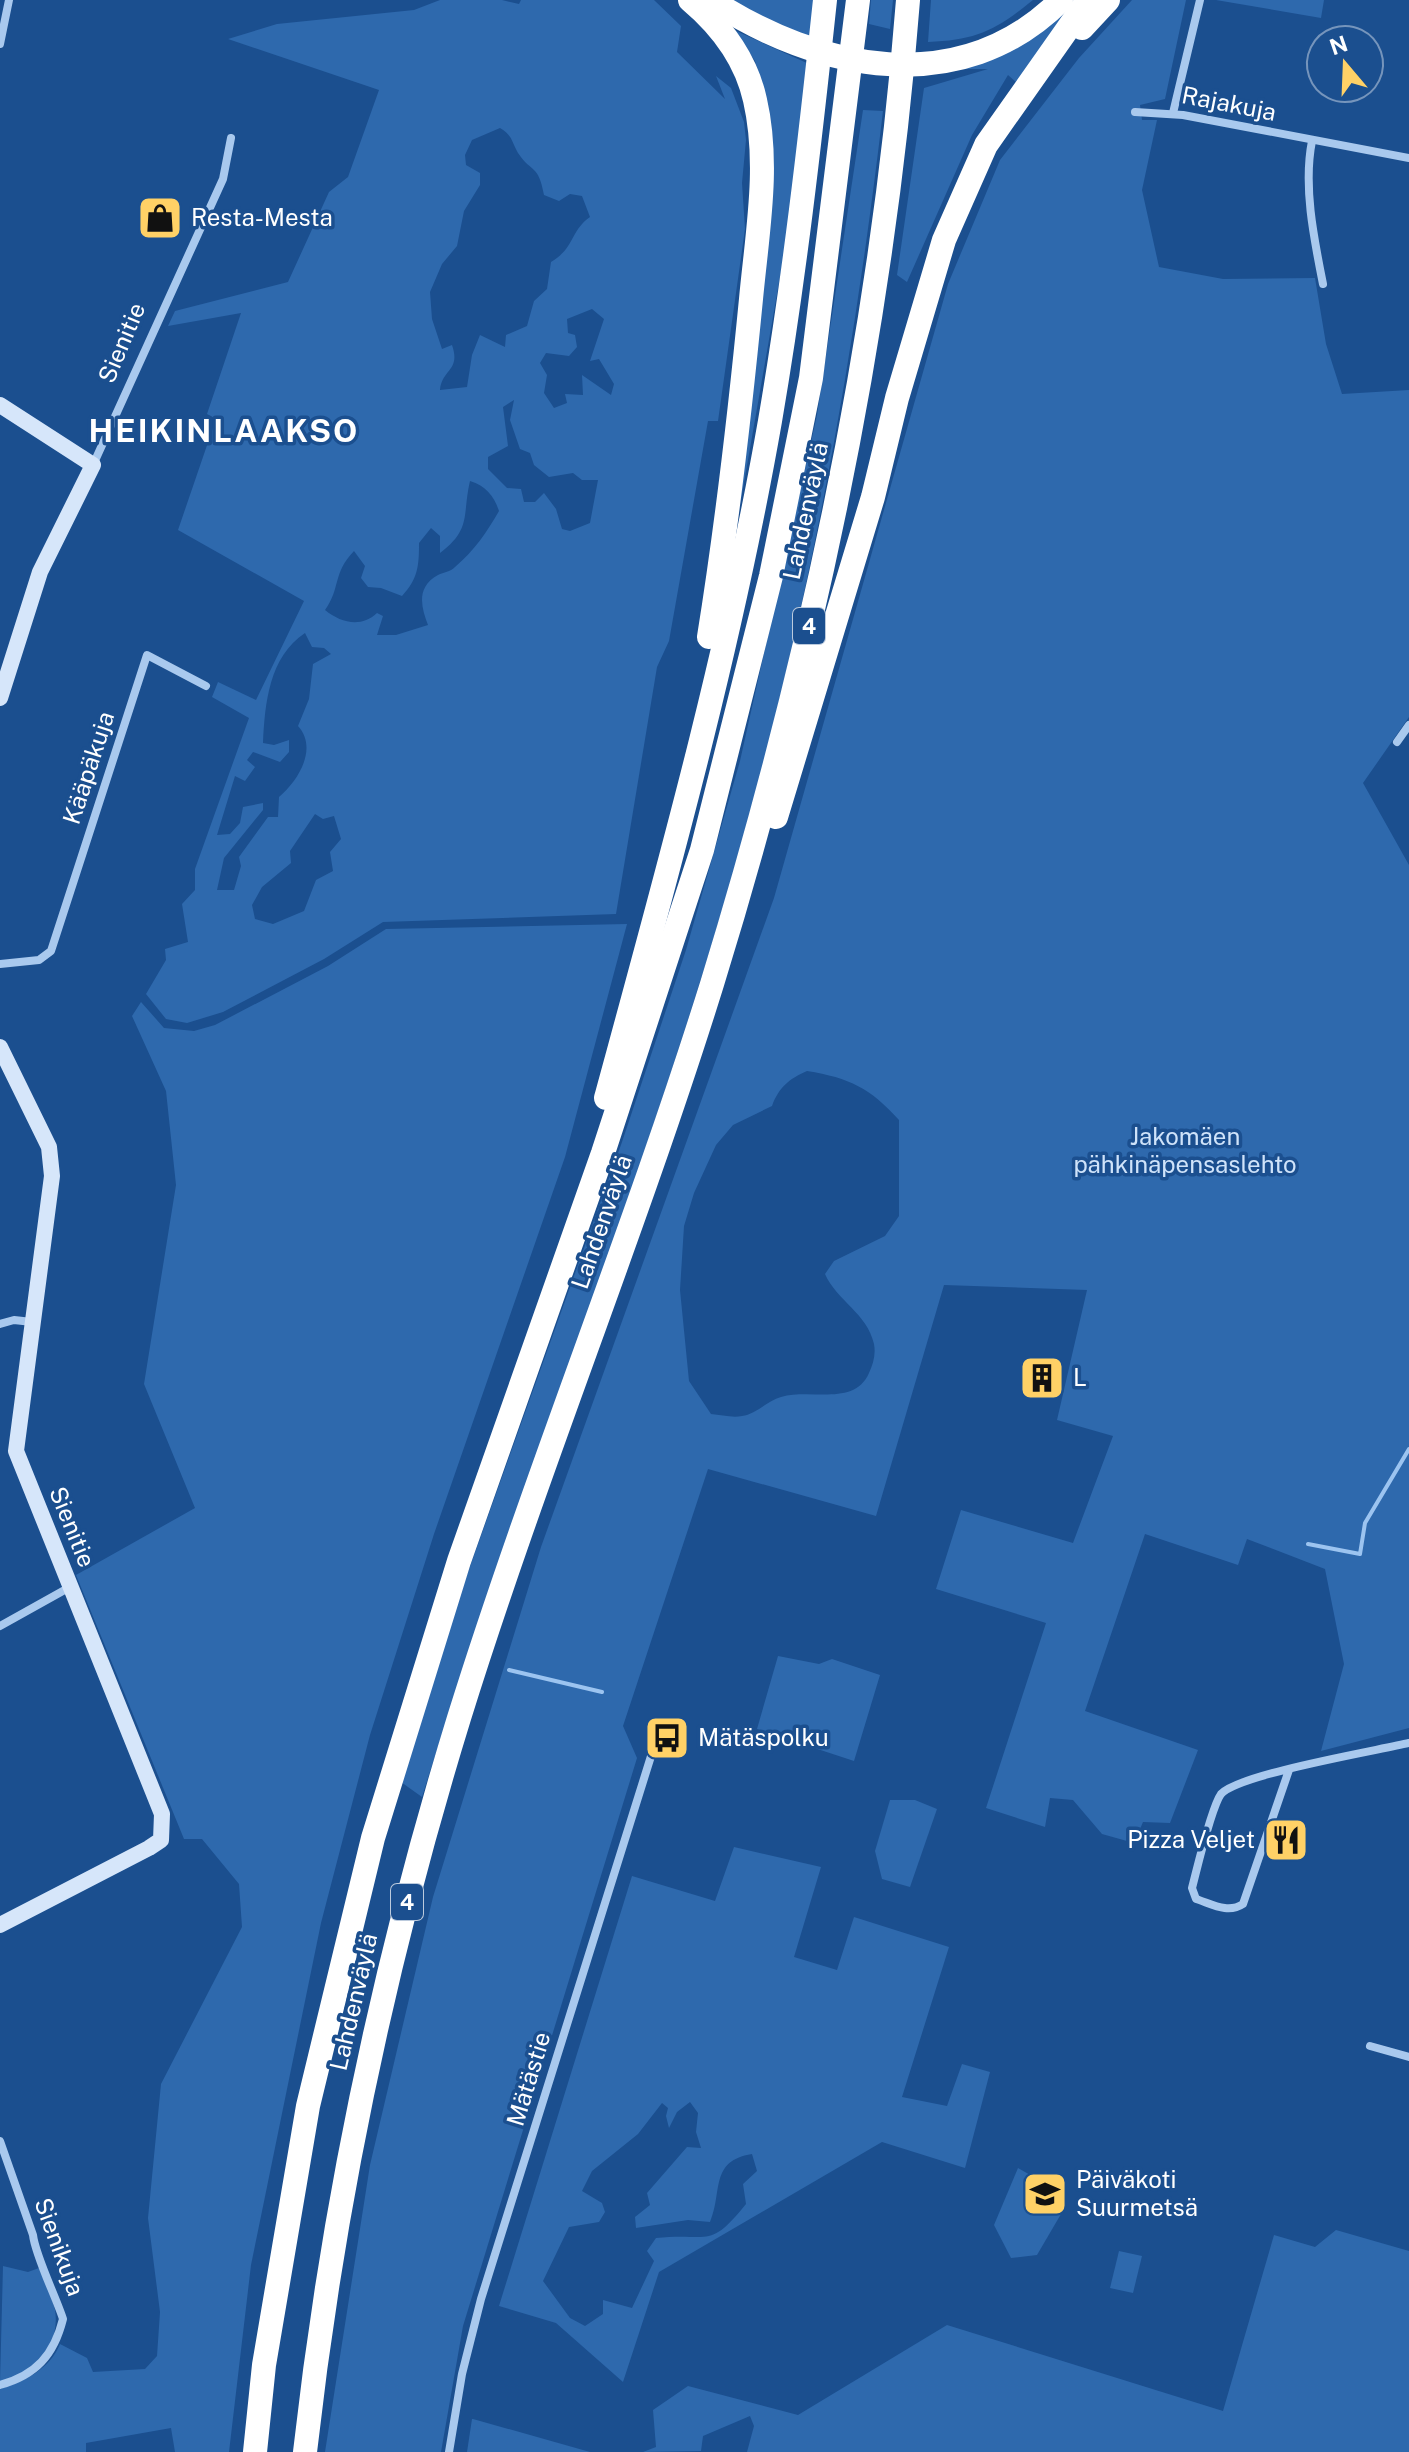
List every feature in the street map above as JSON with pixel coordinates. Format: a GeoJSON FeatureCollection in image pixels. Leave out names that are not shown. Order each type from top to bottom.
{"type":"FeatureCollection","features":[{"type":"Feature","properties":{"kind":"highway"},"geometry":{"type":"LineString","coordinates":[[676,841],[735,460],[763,180],[758,113],[744,65],[714,22],[690,0]]}},
{"type":"Feature","properties":{"kind":"highway"},"geometry":{"type":"LineString","coordinates":[[711,0],[779,39],[845,61],[927,64],[956,59],[994,46],[1020,32],[1061,0]]}},
{"type":"Feature","properties":{"kind":"highway","name":"Lahdenväylä"},"geometry":{"type":"LineString","coordinates":[[305,2452],[315,2361],[355,2122],[384,1989],[420,1854],[507,1572],[710,991],[749,860],[821,580],[863,370],[899,109],[908,0]]}},
{"type":"Feature","properties":{"kind":"highway"},"geometry":{"type":"LineString","coordinates":[[710,991],[758,878],[873,497],[897,398],[944,240],[986,145],[1088,0]]}},
{"type":"Feature","properties":{"kind":"highway"},"geometry":{"type":"LineString","coordinates":[[1016,101],[1108,0]]}},
{"type":"Feature","properties":{"kind":"highway"},"geometry":{"type":"LineString","coordinates":[[575,1229],[592,1148],[676,841],[740,567],[769,423],[796,259],[824,9]]}},
{"type":"Feature","properties":{"kind":"highway","name":"Lahdenväylä"},"geometry":{"type":"LineString","coordinates":[[255,2452],[264,2365],[308,2106],[373,1838],[459,1561],[702,850],[771,576],[811,378],[848,104],[857,12]]}},
{"type":"Feature","properties":{"kind":"street"},"geometry":{"type":"LineString","coordinates":[[0,44],[1,23],[9,0]]}},
{"type":"Feature","properties":{"kind":"street"},"geometry":{"type":"LineString","coordinates":[[1173,113],[1200,0]]}},
{"type":"Feature","properties":{"kind":"street","name":"Rajakuja"},"geometry":{"type":"LineString","coordinates":[[1135,112],[1173,113],[1409,158]]}},
{"type":"Feature","properties":{"kind":"street","name":"Sienitie"},"geometry":{"type":"LineString","coordinates":[[0,698],[40,572],[93,465],[223,179],[231,138]]}},
{"type":"Feature","properties":{"kind":"street"},"geometry":{"type":"LineString","coordinates":[[1312,141],[1308,166],[1316,250],[1323,284]]}},
{"type":"Feature","properties":{"kind":"street"},"geometry":{"type":"LineString","coordinates":[[0,405],[93,465]]}},
{"type":"Feature","properties":{"kind":"street","name":"Kääpäkuja"},"geometry":{"type":"LineString","coordinates":[[0,964],[46,956],[53,945],[147,655],[206,686]]}},
{"type":"Feature","properties":{"kind":"street"},"geometry":{"type":"LineString","coordinates":[[1397,742],[1409,725]]}},
{"type":"Feature","properties":{"kind":"street","name":"Sienitie"},"geometry":{"type":"LineString","coordinates":[[0,1047],[49,1147],[52,1162],[16,1451],[162,1814],[163,1832],[161,1840],[149,1848],[0,1925]]}},
{"type":"Feature","properties":{"kind":"street"},"geometry":{"type":"LineString","coordinates":[[0,1324],[14,1320],[32,1322]]}},
{"type":"Feature","properties":{"kind":"street"},"geometry":{"type":"LineString","coordinates":[[0,1626],[70,1587]]}},
{"type":"Feature","properties":{"kind":"street","name":"Mätästie"},"geometry":{"type":"LineString","coordinates":[[449,2452],[462,2374],[481,2299],[652,1753],[655,1721]]}},
{"type":"Feature","properties":{"kind":"street"},"geometry":{"type":"LineString","coordinates":[[1289,1770],[1248,1895],[1234,1909],[1196,1899],[1192,1888],[1218,1800],[1232,1786],[1247,1778],[1409,1743]]}},
{"type":"Feature","properties":{"kind":"street"},"geometry":{"type":"LineString","coordinates":[[1370,2046],[1409,2057]]}},
{"type":"Feature","properties":{"kind":"street","name":"Sienikuja"},"geometry":{"type":"LineString","coordinates":[[0,2141],[33,2235],[34,2250],[45,2266],[63,2319],[45,2361],[21,2379],[0,2385]]}},
{"type":"Feature","properties":{"kind":"green space"},"geometry":{"type":"Polygon","coordinates":[[[440,0],[502,0],[519,4],[521,0],[654,0],[681,26],[677,52],[725,99],[716,76],[731,88],[744,122],[746,140],[742,183],[745,229],[718,421],[708,421],[669,641],[657,667],[616,914],[383,922],[324,959],[223,1012],[187,1023],[166,1019],[146,994],[166,960],[165,949],[188,942],[182,904],[195,890],[195,869],[249,718],[212,697],[218,682],[256,700],[304,601],[178,530],[216,419],[207,414],[241,313],[168,326],[175,311],[288,282],[329,192],[348,177],[379,90],[228,39],[277,24],[414,10],[440,0]],[[500,128],[472,140],[465,155],[466,165],[480,173],[480,185],[464,211],[457,246],[442,264],[430,292],[432,319],[442,349],[452,345],[454,354],[453,365],[440,390],[467,387],[472,355],[480,335],[505,347],[506,335],[527,326],[534,301],[547,289],[551,262],[559,257],[590,217],[582,196],[570,194],[559,201],[544,195],[537,173],[523,160],[510,136],[500,128]],[[592,309],[567,319],[568,333],[575,335],[577,347],[569,356],[546,353],[540,363],[547,375],[544,393],[554,408],[567,403],[565,394],[583,395],[582,375],[611,395],[614,384],[599,359],[590,361],[604,319],[592,309]],[[514,400],[503,407],[508,446],[488,457],[488,469],[507,488],[521,489],[524,502],[535,502],[544,493],[556,509],[562,529],[570,531],[590,523],[598,480],[582,480],[573,473],[549,477],[534,465],[530,453],[520,449],[510,420],[514,400]],[[470,481],[464,521],[457,536],[440,553],[440,536],[431,528],[419,543],[416,572],[402,596],[368,587],[361,578],[365,566],[354,551],[342,567],[325,610],[351,622],[364,621],[377,613],[383,616],[377,635],[396,635],[428,625],[422,604],[426,585],[438,575],[453,569],[468,554],[499,511],[492,496],[470,481]],[[305,633],[284,655],[271,682],[263,743],[274,745],[289,740],[289,752],[280,762],[253,752],[247,760],[255,767],[245,781],[235,776],[217,835],[230,834],[240,823],[243,807],[263,803],[263,810],[224,858],[217,890],[234,890],[241,866],[239,857],[268,817],[278,817],[279,797],[304,763],[306,744],[298,726],[309,699],[313,664],[331,654],[324,648],[312,647],[305,633]],[[315,814],[290,851],[291,863],[262,887],[252,905],[255,919],[273,924],[304,911],[316,880],[333,871],[330,852],[341,839],[334,816],[323,819],[315,814]]]}},
{"type":"Feature","properties":{"kind":"green space"},"geometry":{"type":"Polygon","coordinates":[[[722,0],[815,0],[811,42],[722,0]]]}},
{"type":"Feature","properties":{"kind":"green space"},"geometry":{"type":"Polygon","coordinates":[[[871,0],[893,0],[890,29],[869,24],[871,0]]]}},
{"type":"Feature","properties":{"kind":"green space"},"geometry":{"type":"Polygon","coordinates":[[[931,0],[1033,0],[984,32],[959,39],[928,42],[931,0]]]}},
{"type":"Feature","properties":{"kind":"green space"},"geometry":{"type":"Polygon","coordinates":[[[1073,0],[1078,0],[1017,83],[1008,75],[972,135],[907,282],[897,275],[924,88],[988,69],[960,69],[1061,13],[1073,0]]]}},
{"type":"Feature","properties":{"kind":"green space","name":"Jakomäen pähkinäpensaslehto"},"geometry":{"type":"Polygon","coordinates":[[[1132,0],[1186,0],[1165,99],[1140,105],[1142,120],[1157,120],[1142,190],[1159,267],[1223,279],[1315,278],[1326,344],[1342,394],[1409,390],[1409,717],[1363,783],[1409,865],[1409,1728],[1321,1751],[1344,1664],[1325,1569],[1247,1539],[1238,1565],[1145,1534],[1085,1711],[1198,1750],[1170,1823],[1143,1822],[1134,1843],[1102,1834],[1073,1800],[1050,1798],[1045,1827],[986,1808],[1046,1623],[936,1589],[961,1510],[1073,1543],[1113,1436],[1057,1420],[1087,1290],[944,1285],[876,1516],[708,1469],[623,1726],[637,1758],[463,2326],[441,2452],[325,2452],[370,2165],[433,1897],[541,1547],[774,898],[948,284],[1000,160],[1079,58],[1132,0]],[[807,1071],[795,1077],[781,1089],[772,1106],[733,1125],[716,1145],[694,1193],[684,1226],[680,1290],[689,1381],[711,1414],[742,1416],[781,1397],[853,1390],[862,1383],[872,1366],[875,1348],[870,1333],[825,1274],[834,1261],[885,1236],[899,1216],[899,1120],[858,1086],[807,1071]]]}},
{"type":"Feature","properties":{"kind":"green space"},"geometry":{"type":"Polygon","coordinates":[[[1216,0],[1324,0],[1321,18],[1216,0]]]}},
{"type":"Feature","properties":{"kind":"green space"},"geometry":{"type":"Polygon","coordinates":[[[734,30],[809,64],[788,231],[727,580],[765,97],[755,61],[734,30]]]}},
{"type":"Feature","properties":{"kind":"green space"},"geometry":{"type":"Polygon","coordinates":[[[863,110],[883,111],[860,284],[832,455],[777,710],[719,921],[679,1047],[422,1797],[401,1782],[439,1653],[622,1142],[686,950],[740,761],[817,415],[863,110]]]}},
{"type":"Feature","properties":{"kind":"green space"},"geometry":{"type":"Polygon","coordinates":[[[627,924],[565,1157],[434,1534],[370,1735],[321,1923],[251,2265],[229,2452],[175,2452],[171,2428],[86,2443],[86,2452],[0,2452],[0,2389],[36,2373],[56,2353],[60,2344],[87,2358],[93,2372],[145,2369],[157,2356],[160,2312],[148,2218],[161,2084],[242,1927],[239,1884],[202,1839],[184,1839],[76,1575],[195,1508],[144,1384],[176,1185],[166,1091],[132,1016],[141,1002],[164,1028],[194,1031],[215,1025],[328,966],[386,929],[627,924]]]}},
{"type":"Feature","properties":{"kind":"green space"},"geometry":{"type":"Polygon","coordinates":[[[778,1656],[819,1664],[832,1659],[880,1675],[854,1761],[757,1729],[778,1656]]]}},
{"type":"Feature","properties":{"kind":"green space"},"geometry":{"type":"Polygon","coordinates":[[[890,1800],[915,1800],[937,1809],[910,1887],[882,1879],[875,1851],[890,1800]]]}},
{"type":"Feature","properties":{"kind":"green space"},"geometry":{"type":"Polygon","coordinates":[[[734,1847],[821,1867],[794,1957],[837,1970],[854,1917],[949,1947],[902,2097],[947,2106],[962,2064],[990,2072],[965,2168],[882,2142],[659,2272],[623,2382],[556,2323],[499,2306],[632,1876],[715,1901],[734,1847]],[[690,2102],[677,2112],[669,2128],[668,2108],[662,2103],[638,2134],[592,2171],[582,2191],[602,2203],[605,2212],[599,2222],[569,2227],[543,2281],[570,2318],[585,2326],[603,2314],[603,2300],[632,2308],[654,2261],[647,2251],[656,2238],[715,2234],[746,2204],[743,2184],[757,2171],[752,2154],[729,2163],[723,2171],[710,2222],[688,2220],[636,2228],[635,2217],[650,2205],[647,2193],[687,2147],[701,2148],[696,2132],[698,2113],[690,2102]]]}},
{"type":"Feature","properties":{"kind":"green space"},"geometry":{"type":"Polygon","coordinates":[[[1018,2168],[1046,2184],[1061,2214],[1037,2255],[1011,2258],[994,2225],[1018,2168]]]}},
{"type":"Feature","properties":{"kind":"green space"},"geometry":{"type":"Polygon","coordinates":[[[1336,2230],[1409,2251],[1409,2452],[747,2452],[754,2426],[750,2416],[703,2436],[701,2451],[643,2452],[656,2447],[653,2410],[688,2386],[798,2415],[947,2325],[1223,2411],[1274,2235],[1315,2247],[1336,2230]]]}},
{"type":"Feature","properties":{"kind":"green space"},"geometry":{"type":"Polygon","coordinates":[[[1119,2251],[1142,2256],[1133,2293],[1110,2288],[1119,2251]]]}},
{"type":"Feature","properties":{"kind":"green space"},"geometry":{"type":"Polygon","coordinates":[[[3,2266],[28,2272],[39,2268],[54,2305],[56,2323],[49,2347],[42,2356],[23,2372],[0,2382],[3,2266]]]}},
{"type":"Feature","properties":{"kind":"green space"},"geometry":{"type":"Polygon","coordinates":[[[473,2419],[590,2452],[467,2452],[473,2419]]]}},
{"type":"Feature","properties":{"kind":"waterway"},"geometry":{"type":"LineString","coordinates":[[1308,1544],[1360,1554],[1365,1523],[1409,1449]]}},
{"type":"Feature","properties":{"kind":"waterway"},"geometry":{"type":"LineString","coordinates":[[509,1670],[602,1692]]}},
{"type":"Feature","properties":{"kind":"place","name":"Resta-Mesta"},"geometry":{"type":"Point","coordinates":[160,218]}},
{"type":"Feature","properties":{"kind":"place","name":"L"},"geometry":{"type":"Point","coordinates":[1042,1378]}},
{"type":"Feature","properties":{"kind":"place","name":"Mätäspolku"},"geometry":{"type":"Point","coordinates":[667,1738]}},
{"type":"Feature","properties":{"kind":"place","name":"Pizza Veljet"},"geometry":{"type":"Point","coordinates":[1286,1840]}},
{"type":"Feature","properties":{"kind":"place","name":"Päiväkoti Suurmetsä"},"geometry":{"type":"Point","coordinates":[1045,2194]}},
{"type":"Feature","properties":{"kind":"district","name":"HEIKINLAAKSO"},"geometry":{"type":"Point","coordinates":[224,431]}}]}
